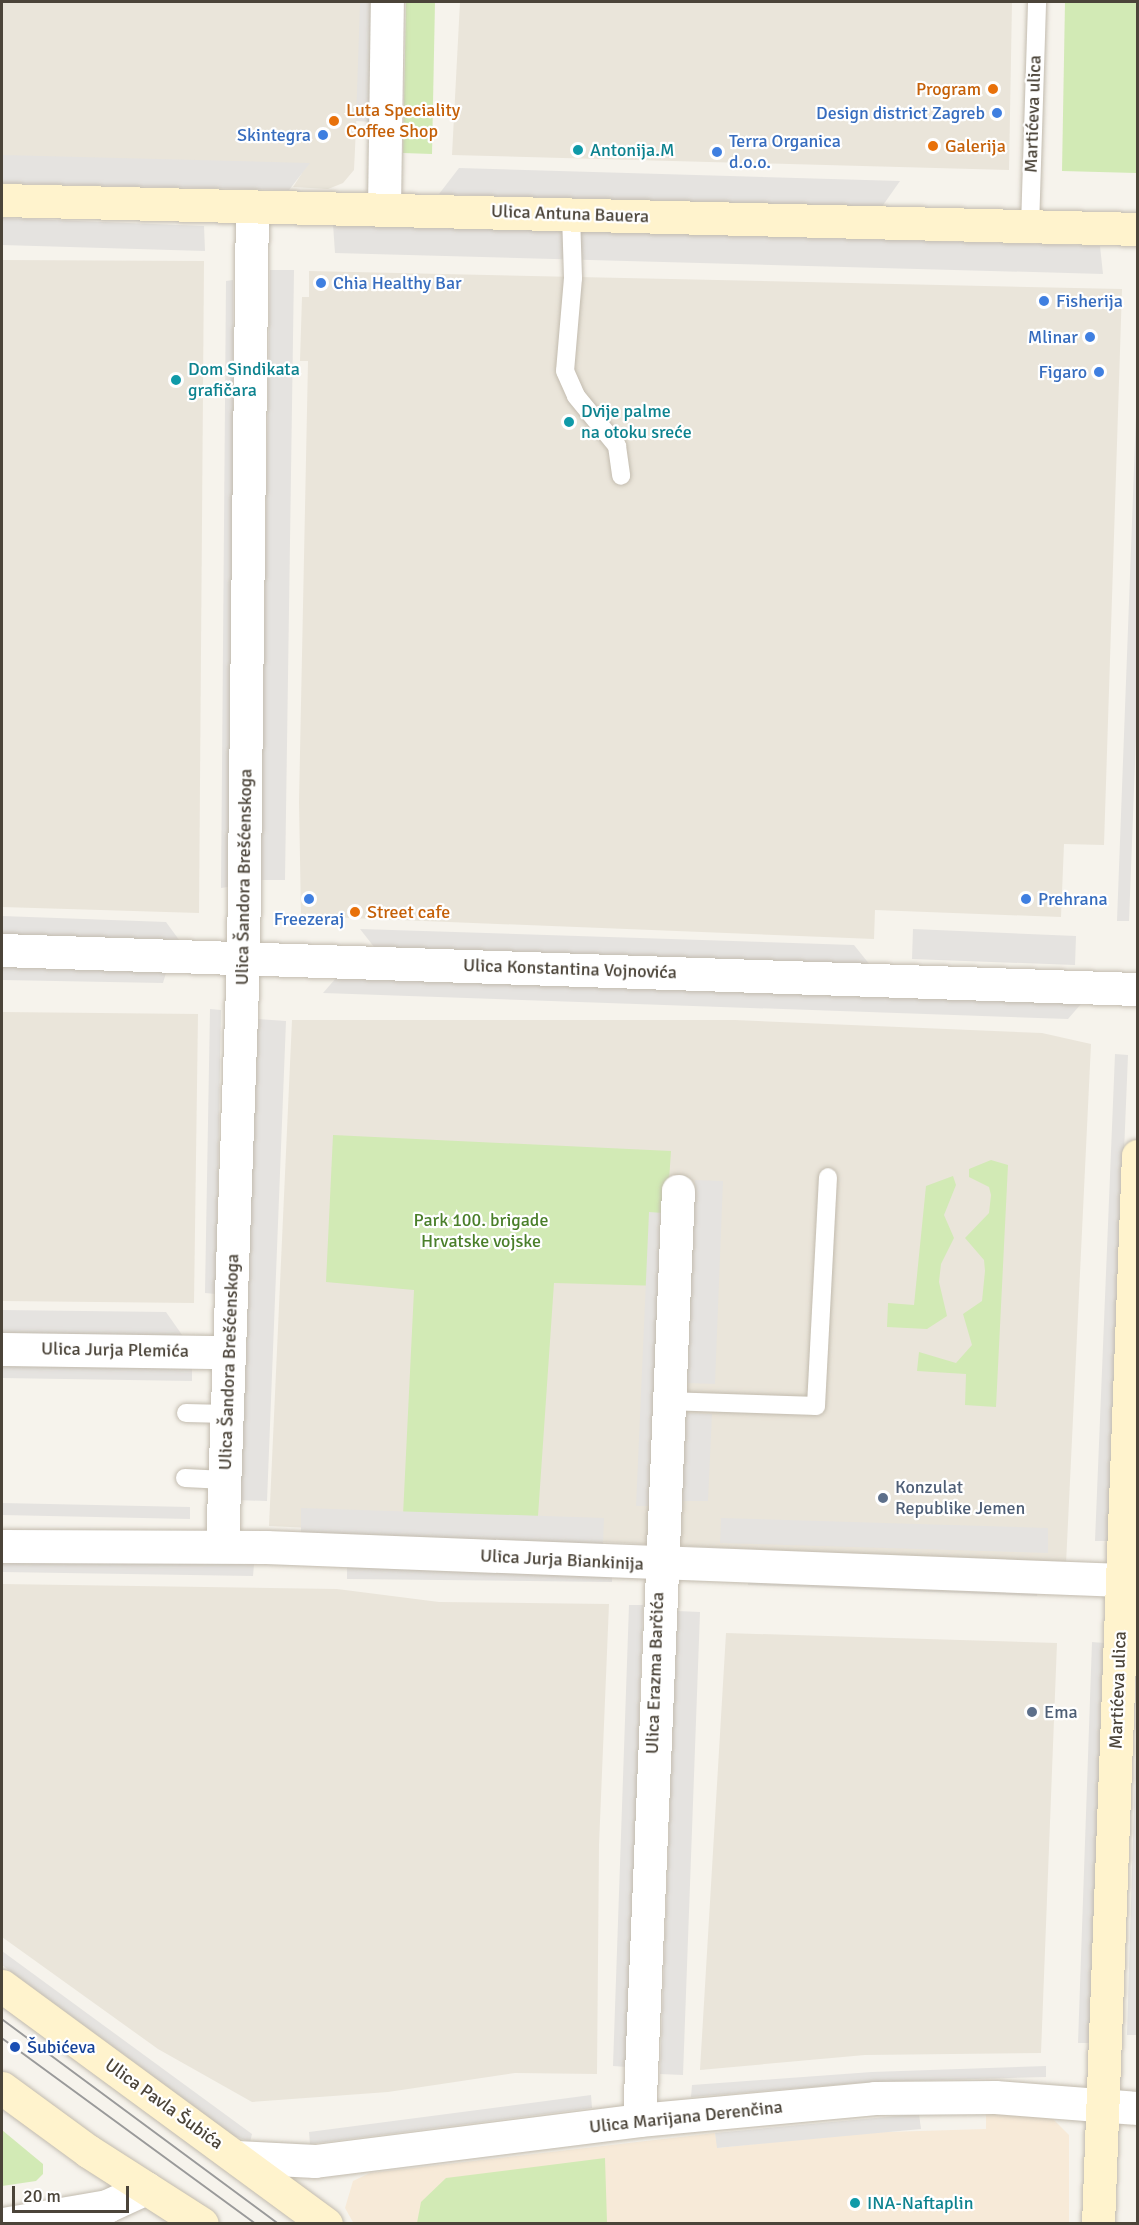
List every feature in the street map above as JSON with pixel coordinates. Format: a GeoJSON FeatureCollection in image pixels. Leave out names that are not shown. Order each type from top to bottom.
{"type":"FeatureCollection","features":[{"type":"Feature","properties":{"kind":"street"},"geometry":{"type":"LineString","coordinates":[[384,208],[387,2]]}},
{"type":"Feature","properties":{"kind":"street","name":"Ulica Antuna Bauera"},"geometry":{"type":"LineString","coordinates":[[2,200],[1137,229]]}},
{"type":"Feature","properties":{"kind":"street","name":"Ulica Šandora Brešćenskoga"},"geometry":{"type":"LineString","coordinates":[[222,1546],[243,960],[252,207]]}},
{"type":"Feature","properties":{"kind":"street","name":"Ulica Konstantina Vojnovića"},"geometry":{"type":"LineString","coordinates":[[2,950],[1137,989]]}},
{"type":"Feature","properties":{"kind":"street","name":"Martićeva ulica"},"geometry":{"type":"LineString","coordinates":[[1098,2223],[1137,1156]]}},
{"type":"Feature","properties":{"kind":"street","name":"Ulica Erazma Barčića"},"geometry":{"type":"LineString","coordinates":[[639,2120],[660,1564],[678,1191]]}},
{"type":"Feature","properties":{"kind":"street","name":"Ulica Jurja Plemića"},"geometry":{"type":"LineString","coordinates":[[2,1349],[229,1352]]}},
{"type":"Feature","properties":{"kind":"street","name":"Ulica Jurja Biankinija"},"geometry":{"type":"LineString","coordinates":[[2,1546],[222,1546],[1122,1580]]}},
{"type":"Feature","properties":{"kind":"street","name":"Ulica Pavla Šubića"},"geometry":{"type":"LineString","coordinates":[[2,1986],[327,2223]]}},
{"type":"Feature","properties":{"kind":"street"},"geometry":{"type":"LineString","coordinates":[[2,2088],[146,2188],[202,2223]]}},
{"type":"Feature","properties":{"kind":"street","name":"Ulica Marijana Derenčina"},"geometry":{"type":"LineString","coordinates":[[236,2157],[315,2161],[639,2120],[875,2098],[995,2097],[1137,2108]]}},
{"type":"Feature","properties":{"kind":"street"},"geometry":{"type":"LineString","coordinates":[[3,2223],[107,2206],[146,2188]]}},
{"type":"Feature","properties":{"kind":"lane","name":"Martićeva ulica"},"geometry":{"type":"LineString","coordinates":[[1030,226],[1037,2]]}},
{"type":"Feature","properties":{"kind":"lane"},"geometry":{"type":"LineString","coordinates":[[571,214],[573,278],[565,371],[576,396],[617,446],[621,476]]}},
{"type":"Feature","properties":{"kind":"lane"},"geometry":{"type":"LineString","coordinates":[[668,1401],[816,1406],[828,1177]]}},
{"type":"Feature","properties":{"kind":"lane"},"geometry":{"type":"LineString","coordinates":[[186,1413],[227,1414]]}},
{"type":"Feature","properties":{"kind":"lane"},"geometry":{"type":"LineString","coordinates":[[185,1478],[225,1480]]}},
{"type":"Feature","properties":{"kind":"shaded area"},"geometry":{"type":"Polygon","coordinates":[[[2,2],[362,2],[354,170],[343,183],[328,189],[293,187],[302,173],[2,163],[2,2]]]}},
{"type":"Feature","properties":{"kind":"shaded area"},"geometry":{"type":"Polygon","coordinates":[[[360,2],[375,2],[371,122],[356,121],[360,2]]]}},
{"type":"Feature","properties":{"kind":"shaded area"},"geometry":{"type":"Polygon","coordinates":[[[460,2],[1012,2],[1009,170],[452,155],[460,2]]]}},
{"type":"Feature","properties":{"kind":"shaded area"},"geometry":{"type":"Polygon","coordinates":[[[2,155],[310,163],[289,190],[2,183],[2,155]]]}},
{"type":"Feature","properties":{"kind":"shaded area"},"geometry":{"type":"Polygon","coordinates":[[[459,168],[900,181],[881,208],[439,194],[459,168]]]}},
{"type":"Feature","properties":{"kind":"shaded area"},"geometry":{"type":"Polygon","coordinates":[[[2,218],[204,226],[205,251],[2,245],[2,218]]]}},
{"type":"Feature","properties":{"kind":"shaded area"},"geometry":{"type":"Polygon","coordinates":[[[333,224],[1100,246],[1103,274],[335,253],[333,224]]]}},
{"type":"Feature","properties":{"kind":"shaded area"},"geometry":{"type":"Polygon","coordinates":[[[2,260],[204,261],[199,913],[2,907],[2,260]]]}},
{"type":"Feature","properties":{"kind":"shaded area"},"geometry":{"type":"Polygon","coordinates":[[[270,270],[294,270],[285,880],[260,880],[270,270]]]}},
{"type":"Feature","properties":{"kind":"shaded area"},"geometry":{"type":"Polygon","coordinates":[[[309,271],[1122,289],[1104,845],[1064,844],[1061,917],[875,910],[874,939],[301,916],[299,802],[308,361],[300,361],[302,297],[309,297],[309,271]]]}},
{"type":"Feature","properties":{"kind":"shaded area"},"geometry":{"type":"Polygon","coordinates":[[[233,280],[234,886],[221,888],[226,281],[233,280]]]}},
{"type":"Feature","properties":{"kind":"shaded area"},"geometry":{"type":"Polygon","coordinates":[[[1137,389],[1137,711],[1129,921],[1117,921],[1137,389]]]}},
{"type":"Feature","properties":{"kind":"shaded area"},"geometry":{"type":"Polygon","coordinates":[[[2,916],[166,922],[185,948],[2,941],[2,916]]]}},
{"type":"Feature","properties":{"kind":"shaded area"},"geometry":{"type":"Polygon","coordinates":[[[360,929],[854,945],[874,970],[378,952],[360,929]]]}},
{"type":"Feature","properties":{"kind":"shaded area"},"geometry":{"type":"Polygon","coordinates":[[[913,929],[1076,936],[1075,965],[912,959],[913,929]]]}},
{"type":"Feature","properties":{"kind":"shaded area"},"geometry":{"type":"Polygon","coordinates":[[[2,961],[168,966],[163,983],[2,980],[2,961]]]}},
{"type":"Feature","properties":{"kind":"shaded area"},"geometry":{"type":"Polygon","coordinates":[[[343,970],[1087,997],[1068,1019],[323,993],[343,970]]]}},
{"type":"Feature","properties":{"kind":"shaded area"},"geometry":{"type":"Polygon","coordinates":[[[210,1009],[221,1010],[216,1294],[205,1293],[210,1009]]]}},
{"type":"Feature","properties":{"kind":"shaded area"},"geometry":{"type":"Polygon","coordinates":[[[2,1012],[198,1014],[194,1303],[2,1301],[2,1012]]]}},
{"type":"Feature","properties":{"kind":"shaded area"},"geometry":{"type":"Polygon","coordinates":[[[257,1019],[286,1021],[267,1501],[237,1500],[257,1019]]]}},
{"type":"Feature","properties":{"kind":"shaded area"},"geometry":{"type":"Polygon","coordinates":[[[292,1020],[735,1020],[1042,1033],[1091,1044],[1066,1564],[269,1526],[292,1020]]]}},
{"type":"Feature","properties":{"kind":"shaded area"},"geometry":{"type":"Polygon","coordinates":[[[1115,1054],[1128,1055],[1108,1541],[1095,1541],[1115,1054]]]}},
{"type":"Feature","properties":{"kind":"shaded area"},"geometry":{"type":"Polygon","coordinates":[[[695,1180],[723,1181],[715,1384],[687,1383],[695,1180]]]}},
{"type":"Feature","properties":{"kind":"shaded area"},"geometry":{"type":"Polygon","coordinates":[[[649,1212],[663,1213],[650,1506],[636,1506],[649,1212]]]}},
{"type":"Feature","properties":{"kind":"shaded area"},"geometry":{"type":"Polygon","coordinates":[[[2,1310],[166,1312],[187,1342],[2,1338],[2,1310]]]}},
{"type":"Feature","properties":{"kind":"shaded area"},"geometry":{"type":"Polygon","coordinates":[[[2,1364],[192,1366],[192,1381],[2,1378],[2,1364]]]}},
{"type":"Feature","properties":{"kind":"shaded area"},"geometry":{"type":"Polygon","coordinates":[[[686,1413],[712,1414],[708,1501],[682,1501],[686,1413]]]}},
{"type":"Feature","properties":{"kind":"shaded area"},"geometry":{"type":"Polygon","coordinates":[[[2,1503],[190,1507],[190,1519],[2,1515],[2,1503]]]}},
{"type":"Feature","properties":{"kind":"shaded area"},"geometry":{"type":"Polygon","coordinates":[[[301,1508],[604,1518],[603,1544],[301,1535],[301,1508]]]}},
{"type":"Feature","properties":{"kind":"shaded area"},"geometry":{"type":"Polygon","coordinates":[[[721,1518],[1048,1528],[1048,1553],[720,1543],[721,1518]]]}},
{"type":"Feature","properties":{"kind":"shaded area"},"geometry":{"type":"Polygon","coordinates":[[[2,1560],[254,1564],[253,1576],[2,1572],[2,1560]]]}},
{"type":"Feature","properties":{"kind":"shaded area"},"geometry":{"type":"Polygon","coordinates":[[[347,1562],[612,1566],[612,1582],[347,1579],[347,1562]]]}},
{"type":"Feature","properties":{"kind":"shaded area"},"geometry":{"type":"Polygon","coordinates":[[[749,1570],[1038,1582],[1037,1596],[748,1585],[749,1570]]]}},
{"type":"Feature","properties":{"kind":"shaded area"},"geometry":{"type":"Polygon","coordinates":[[[2,1584],[337,1589],[439,1602],[609,1604],[599,1845],[597,2074],[515,2073],[388,2092],[252,2102],[158,2049],[2,1937],[2,1584]]]}},
{"type":"Feature","properties":{"kind":"shaded area"},"geometry":{"type":"Polygon","coordinates":[[[629,1605],[643,1605],[627,2067],[613,2066],[629,1605]]]}},
{"type":"Feature","properties":{"kind":"shaded area"},"geometry":{"type":"Polygon","coordinates":[[[677,1611],[700,1612],[683,2075],[660,2074],[677,1611]]]}},
{"type":"Feature","properties":{"kind":"shaded area"},"geometry":{"type":"Polygon","coordinates":[[[726,1633],[1057,1643],[1041,2053],[865,2055],[700,2070],[726,1633]]]}},
{"type":"Feature","properties":{"kind":"shaded area"},"geometry":{"type":"Polygon","coordinates":[[[1092,1642],[1104,1643],[1090,2043],[1078,2043],[1092,1642]]]}},
{"type":"Feature","properties":{"kind":"shaded area"},"geometry":{"type":"Polygon","coordinates":[[[1137,1706],[1138,2035],[1127,2035],[1137,1706]]]}},
{"type":"Feature","properties":{"kind":"shaded area"},"geometry":{"type":"Polygon","coordinates":[[[2,1951],[252,2134],[250,2142],[234,2136],[2,1965],[2,1951]]]}},
{"type":"Feature","properties":{"kind":"shaded area"},"geometry":{"type":"Polygon","coordinates":[[[1046,2066],[1046,2077],[871,2082],[691,2097],[692,2085],[872,2072],[1046,2066]]]}},
{"type":"Feature","properties":{"kind":"shaded area"},"geometry":{"type":"Polygon","coordinates":[[[591,2095],[592,2108],[310,2144],[309,2132],[591,2095]]]}},
{"type":"Feature","properties":{"kind":"shaded area"},"geometry":{"type":"Polygon","coordinates":[[[986,2113],[1040,2115],[1053,2119],[1069,2135],[1069,2223],[354,2224],[345,2208],[353,2181],[370,2173],[715,2133],[718,2148],[854,2133],[986,2129],[986,2113]]]}},
{"type":"Feature","properties":{"kind":"shaded area"},"geometry":{"type":"Polygon","coordinates":[[[919,2114],[921,2129],[717,2148],[715,2133],[919,2114]]]}},
{"type":"Feature","properties":{"kind":"green space"},"geometry":{"type":"Polygon","coordinates":[[[406,2],[435,2],[432,154],[403,153],[406,2]]]}},
{"type":"Feature","properties":{"kind":"green space"},"geometry":{"type":"Polygon","coordinates":[[[1065,2],[1137,2],[1136,173],[1062,171],[1065,2]]]}},
{"type":"Feature","properties":{"kind":"green space","name":"Park 100. brigade Hrvatske vojske"},"geometry":{"type":"Polygon","coordinates":[[[333,1135],[671,1151],[662,1286],[554,1283],[538,1516],[403,1515],[414,1290],[326,1282],[333,1135]]]}},
{"type":"Feature","properties":{"kind":"green space"},"geometry":{"type":"Polygon","coordinates":[[[991,1160],[1008,1165],[996,1407],[965,1405],[966,1374],[917,1371],[919,1352],[956,1363],[972,1345],[963,1314],[982,1301],[985,1271],[984,1260],[965,1238],[989,1213],[991,1195],[989,1187],[969,1177],[969,1169],[991,1160]]]}},
{"type":"Feature","properties":{"kind":"green space"},"geometry":{"type":"Polygon","coordinates":[[[953,1176],[956,1185],[944,1215],[954,1238],[941,1264],[939,1282],[947,1316],[927,1329],[887,1327],[888,1303],[914,1305],[926,1186],[953,1176]]]}},
{"type":"Feature","properties":{"kind":"green space"},"geometry":{"type":"Polygon","coordinates":[[[2,2130],[43,2164],[43,2174],[36,2181],[2,2186],[2,2130]]]}},
{"type":"Feature","properties":{"kind":"green space"},"geometry":{"type":"Polygon","coordinates":[[[605,2158],[607,2223],[417,2223],[421,2202],[446,2178],[605,2158]]]}},
{"type":"Feature","properties":{"kind":"tram line"},"geometry":{"type":"LineString","coordinates":[[2,2019],[279,2224]]}},
{"type":"Feature","properties":{"kind":"tram line"},"geometry":{"type":"LineString","coordinates":[[2,2038],[256,2224]]}},
{"type":"Feature","properties":{"kind":"place","name":"Program"},"geometry":{"type":"Point","coordinates":[993,89]}},
{"type":"Feature","properties":{"kind":"place","name":"Design district Zagreb"},"geometry":{"type":"Point","coordinates":[997,113]}},
{"type":"Feature","properties":{"kind":"place","name":"Luta Speciality Coffee Shop"},"geometry":{"type":"Point","coordinates":[334,121]}},
{"type":"Feature","properties":{"kind":"place","name":"Skintegra"},"geometry":{"type":"Point","coordinates":[323,135]}},
{"type":"Feature","properties":{"kind":"place","name":"Galerija"},"geometry":{"type":"Point","coordinates":[933,146]}},
{"type":"Feature","properties":{"kind":"place","name":"Antonija.M"},"geometry":{"type":"Point","coordinates":[578,150]}},
{"type":"Feature","properties":{"kind":"place","name":"Terra Organica d.o.o."},"geometry":{"type":"Point","coordinates":[717,152]}},
{"type":"Feature","properties":{"kind":"place","name":"Chia Healthy Bar"},"geometry":{"type":"Point","coordinates":[321,283]}},
{"type":"Feature","properties":{"kind":"place","name":"Fisherija"},"geometry":{"type":"Point","coordinates":[1044,301]}},
{"type":"Feature","properties":{"kind":"place","name":"Mlinar"},"geometry":{"type":"Point","coordinates":[1090,337]}},
{"type":"Feature","properties":{"kind":"place","name":"Figaro"},"geometry":{"type":"Point","coordinates":[1099,372]}},
{"type":"Feature","properties":{"kind":"place","name":"Dom Sindikata grafičara"},"geometry":{"type":"Point","coordinates":[176,380]}},
{"type":"Feature","properties":{"kind":"place","name":"Dvije palme na otoku sreće"},"geometry":{"type":"Point","coordinates":[569,422]}},
{"type":"Feature","properties":{"kind":"place","name":"Freezeraj"},"geometry":{"type":"Point","coordinates":[309,899]}},
{"type":"Feature","properties":{"kind":"place","name":"Prehrana"},"geometry":{"type":"Point","coordinates":[1026,899]}},
{"type":"Feature","properties":{"kind":"place","name":"Street cafe"},"geometry":{"type":"Point","coordinates":[355,912]}},
{"type":"Feature","properties":{"kind":"place","name":"Konzulat Republike Jemen"},"geometry":{"type":"Point","coordinates":[883,1498]}},
{"type":"Feature","properties":{"kind":"place","name":"Ema"},"geometry":{"type":"Point","coordinates":[1032,1712]}},
{"type":"Feature","properties":{"kind":"place","name":"Šubićeva"},"geometry":{"type":"Point","coordinates":[15,2047]}},
{"type":"Feature","properties":{"kind":"place","name":"INA-Naftaplin"},"geometry":{"type":"Point","coordinates":[855,2203]}}]}
